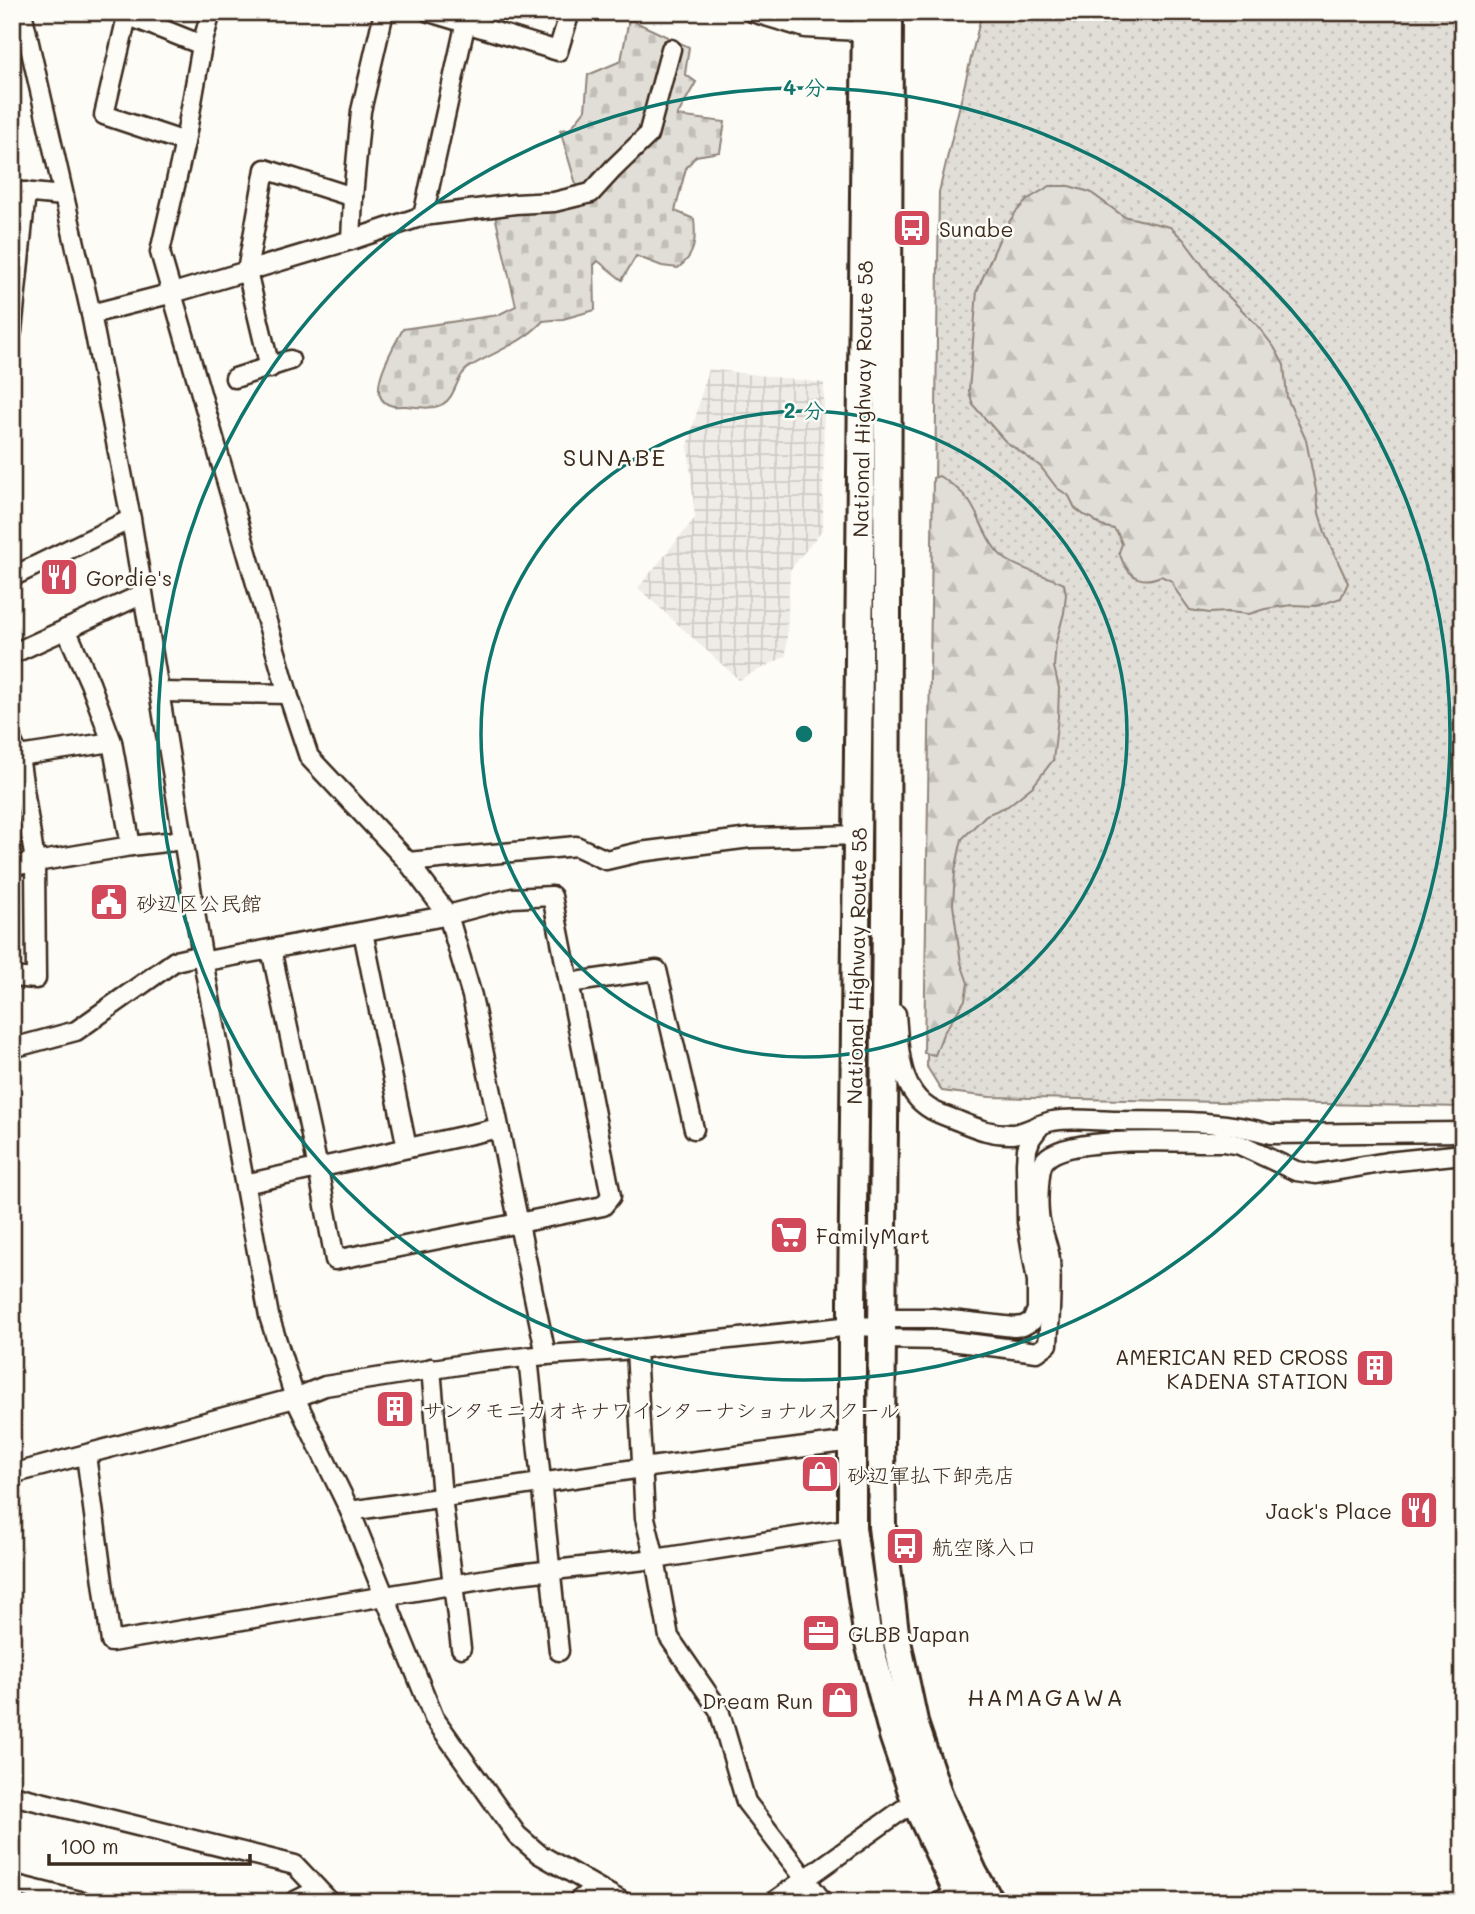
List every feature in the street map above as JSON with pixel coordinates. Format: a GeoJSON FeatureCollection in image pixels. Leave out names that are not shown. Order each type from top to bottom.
{"type":"FeatureCollection","features":[{"type":"Feature","properties":{"kind":"highway","name":"National Highway Route 58"},"geometry":{"type":"LineString","coordinates":[[878,22],[858,835],[852,1528],[868,1639],[892,1735],[954,1899]]}},
{"type":"Feature","properties":{"kind":"highway","name":"National Highway Route 58"},"geometry":{"type":"LineString","coordinates":[[878,22],[886,914],[882,1527],[894,1632],[915,1726],[940,1799],[990,1902]]}},
{"type":"Feature","properties":{"kind":"street"},"geometry":{"type":"LineString","coordinates":[[22,12],[91,314],[131,519],[203,958],[269,1316],[295,1398],[349,1511],[433,1718],[517,1835],[539,1854],[623,1902]]}},
{"type":"Feature","properties":{"kind":"street"},"geometry":{"type":"LineString","coordinates":[[211,12],[160,251],[288,694],[309,757],[408,862],[448,915],[472,996],[518,1222],[537,1356],[541,1483],[559,1651]]}},
{"type":"Feature","properties":{"kind":"street"},"geometry":{"type":"LineString","coordinates":[[351,240],[361,111],[384,12]]}},
{"type":"Feature","properties":{"kind":"street"},"geometry":{"type":"LineString","coordinates":[[429,12],[466,18],[558,51],[570,12]]}},
{"type":"Feature","properties":{"kind":"street"},"geometry":{"type":"LineString","coordinates":[[752,12],[805,28],[878,22]]}},
{"type":"Feature","properties":{"kind":"street"},"geometry":{"type":"LineString","coordinates":[[185,142],[104,115],[125,13],[202,45]]}},
{"type":"Feature","properties":{"kind":"street"},"geometry":{"type":"LineString","coordinates":[[423,216],[466,18]]}},
{"type":"Feature","properties":{"kind":"street"},"geometry":{"type":"LineString","coordinates":[[91,314],[173,293],[423,216],[515,204],[554,202],[591,193],[648,135],[671,49]]}},
{"type":"Feature","properties":{"kind":"street"},"geometry":{"type":"LineString","coordinates":[[270,368],[247,271],[265,169],[353,197]]}},
{"type":"Feature","properties":{"kind":"street"},"geometry":{"type":"LineString","coordinates":[[12,331],[19,192],[63,196]]}},
{"type":"Feature","properties":{"kind":"street"},"geometry":{"type":"LineString","coordinates":[[235,378],[290,360]]}},
{"type":"Feature","properties":{"kind":"street"},"geometry":{"type":"LineString","coordinates":[[12,577],[131,519]]}},
{"type":"Feature","properties":{"kind":"street"},"geometry":{"type":"LineString","coordinates":[[12,653],[142,594]]}},
{"type":"Feature","properties":{"kind":"street"},"geometry":{"type":"LineString","coordinates":[[66,629],[112,742],[131,846]]}},
{"type":"Feature","properties":{"kind":"street"},"geometry":{"type":"LineString","coordinates":[[159,692],[288,694]]}},
{"type":"Feature","properties":{"kind":"street"},"geometry":{"type":"LineString","coordinates":[[12,976],[36,979],[35,862],[15,752],[112,742]]}},
{"type":"Feature","properties":{"kind":"street"},"geometry":{"type":"LineString","coordinates":[[408,862],[576,846],[606,860],[640,852],[750,838],[858,835]]}},
{"type":"Feature","properties":{"kind":"street"},"geometry":{"type":"LineString","coordinates":[[12,866],[183,840]]}},
{"type":"Feature","properties":{"kind":"street"},"geometry":{"type":"LineString","coordinates":[[12,1046],[76,1031],[175,961],[271,949],[363,932],[448,915],[512,898],[552,896],[611,1196],[603,1206],[335,1260],[271,949]]}},
{"type":"Feature","properties":{"kind":"street"},"geometry":{"type":"LineString","coordinates":[[886,914],[901,1066],[909,1084],[930,1110],[995,1134],[1013,1133],[1052,1121],[1152,1122],[1223,1142],[1296,1171],[1316,1174],[1387,1162],[1463,1154]]}},
{"type":"Feature","properties":{"kind":"street"},"geometry":{"type":"LineString","coordinates":[[363,932],[407,1148]]}},
{"type":"Feature","properties":{"kind":"street"},"geometry":{"type":"LineString","coordinates":[[569,983],[657,970],[694,1129]]}},
{"type":"Feature","properties":{"kind":"street"},"geometry":{"type":"LineString","coordinates":[[882,1328],[946,1319],[1014,1327],[1032,1321],[1037,1310],[1037,1281],[1027,1222],[1026,1163],[1031,1138],[1040,1126]]}},
{"type":"Feature","properties":{"kind":"street"},"geometry":{"type":"LineString","coordinates":[[12,1474],[295,1398],[324,1386],[431,1368],[852,1326],[882,1328],[943,1340],[1037,1352],[1048,1344],[1052,1304],[1049,1256],[1039,1213],[1041,1169],[1044,1160],[1053,1154],[1090,1144],[1198,1137],[1247,1127],[1270,1134],[1463,1132]]}},
{"type":"Feature","properties":{"kind":"street"},"geometry":{"type":"LineString","coordinates":[[245,1184],[499,1128]]}},
{"type":"Feature","properties":{"kind":"street"},"geometry":{"type":"LineString","coordinates":[[636,1349],[646,1518],[668,1637],[719,1710],[746,1802],[823,1902]]}},
{"type":"Feature","properties":{"kind":"street"},"geometry":{"type":"LineString","coordinates":[[431,1368],[442,1497],[461,1648]]}},
{"type":"Feature","properties":{"kind":"street"},"geometry":{"type":"LineString","coordinates":[[349,1511],[642,1468],[852,1441]]}},
{"type":"Feature","properties":{"kind":"street"},"geometry":{"type":"LineString","coordinates":[[86,1455],[111,1642],[517,1574],[655,1559],[852,1528]]}},
{"type":"Feature","properties":{"kind":"street"},"geometry":{"type":"LineString","coordinates":[[12,1795],[295,1865],[323,1896]]}},
{"type":"Feature","properties":{"kind":"street"},"geometry":{"type":"LineString","coordinates":[[773,1902],[902,1810],[917,1806]]}},
{"type":"Feature","properties":{"kind":"street"},"geometry":{"type":"LineString","coordinates":[[12,1884],[84,1902]]}},
{"type":"Feature","properties":{"kind":"street"},"geometry":{"type":"LineString","coordinates":[[577,1902],[596,1887]]}},
{"type":"Feature","properties":{"kind":"street"},"geometry":{"type":"LineString","coordinates":[[293,1902],[323,1896]]}},
{"type":"Feature","properties":{"kind":"shaded area"},"geometry":{"type":"Polygon","coordinates":[[[708,369],[824,383],[823,529],[790,570],[786,656],[739,680],[638,588],[695,518],[688,446],[708,369]]]}},
{"type":"Feature","properties":{"kind":"green space"},"geometry":{"type":"Polygon","coordinates":[[[982,12],[1461,12],[1455,33],[1463,52],[1463,1107],[990,1097],[942,1091],[927,1067],[939,192],[982,12]]]}},
{"type":"Feature","properties":{"kind":"green space"},"geometry":{"type":"Polygon","coordinates":[[[629,19],[689,47],[685,74],[696,82],[677,116],[725,122],[720,152],[696,156],[686,168],[675,211],[694,219],[695,240],[692,252],[678,268],[662,266],[636,256],[622,280],[598,261],[594,265],[595,310],[563,319],[543,321],[518,341],[466,370],[451,396],[439,406],[396,406],[382,400],[379,392],[383,370],[403,329],[498,315],[516,306],[494,211],[580,198],[560,130],[570,129],[585,110],[588,75],[621,61],[629,19]]]}},
{"type":"Feature","properties":{"kind":"green space"},"geometry":{"type":"Polygon","coordinates":[[[1050,186],[1069,186],[1090,192],[1123,216],[1170,227],[1183,239],[1219,287],[1256,324],[1274,347],[1284,365],[1287,398],[1306,440],[1319,513],[1326,536],[1348,583],[1341,598],[1316,606],[1292,605],[1249,614],[1190,610],[1172,581],[1161,576],[1139,579],[1129,572],[1119,552],[1122,544],[1114,529],[1101,526],[1075,508],[1069,496],[1057,488],[1040,466],[1005,441],[973,405],[969,391],[977,291],[1002,233],[1015,213],[1028,199],[1050,186]]]}},
{"type":"Feature","properties":{"kind":"green space"},"geometry":{"type":"Polygon","coordinates":[[[939,476],[969,501],[1000,555],[1021,567],[1064,584],[1066,594],[1054,667],[1059,688],[1053,760],[1033,786],[1008,806],[986,815],[962,839],[955,871],[953,905],[961,963],[968,983],[965,1000],[943,1034],[935,1055],[924,1053],[933,478],[939,476]]]}},
{"type":"Feature","properties":{"kind":"place","name":"Sunabe"},"geometry":{"type":"Point","coordinates":[912,228]}},
{"type":"Feature","properties":{"kind":"place","name":"Gordie's"},"geometry":{"type":"Point","coordinates":[59,577]}},
{"type":"Feature","properties":{"kind":"place","name":"砂辺区公民館"},"geometry":{"type":"Point","coordinates":[109,902]}},
{"type":"Feature","properties":{"kind":"place","name":"FamilyMart"},"geometry":{"type":"Point","coordinates":[789,1235]}},
{"type":"Feature","properties":{"kind":"place","name":"AMERICAN RED CROSS KADENA STATION"},"geometry":{"type":"Point","coordinates":[1375,1368]}},
{"type":"Feature","properties":{"kind":"place","name":"サンタモニカオキナワインターナショナルスクール"},"geometry":{"type":"Point","coordinates":[395,1409]}},
{"type":"Feature","properties":{"kind":"place","name":"砂辺軍払下卸売店"},"geometry":{"type":"Point","coordinates":[820,1474]}},
{"type":"Feature","properties":{"kind":"place","name":"Jack's Place"},"geometry":{"type":"Point","coordinates":[1419,1510]}},
{"type":"Feature","properties":{"kind":"place","name":"航空隊入口"},"geometry":{"type":"Point","coordinates":[905,1546]}},
{"type":"Feature","properties":{"kind":"place","name":"GLBB Japan"},"geometry":{"type":"Point","coordinates":[821,1633]}},
{"type":"Feature","properties":{"kind":"place","name":"Dream Run"},"geometry":{"type":"Point","coordinates":[840,1700]}},
{"type":"Feature","properties":{"kind":"district","name":"SUNABE"},"geometry":{"type":"Point","coordinates":[615,456]}},
{"type":"Feature","properties":{"kind":"district","name":"HAMAGAWA"},"geometry":{"type":"Point","coordinates":[1046,1696]}}]}
